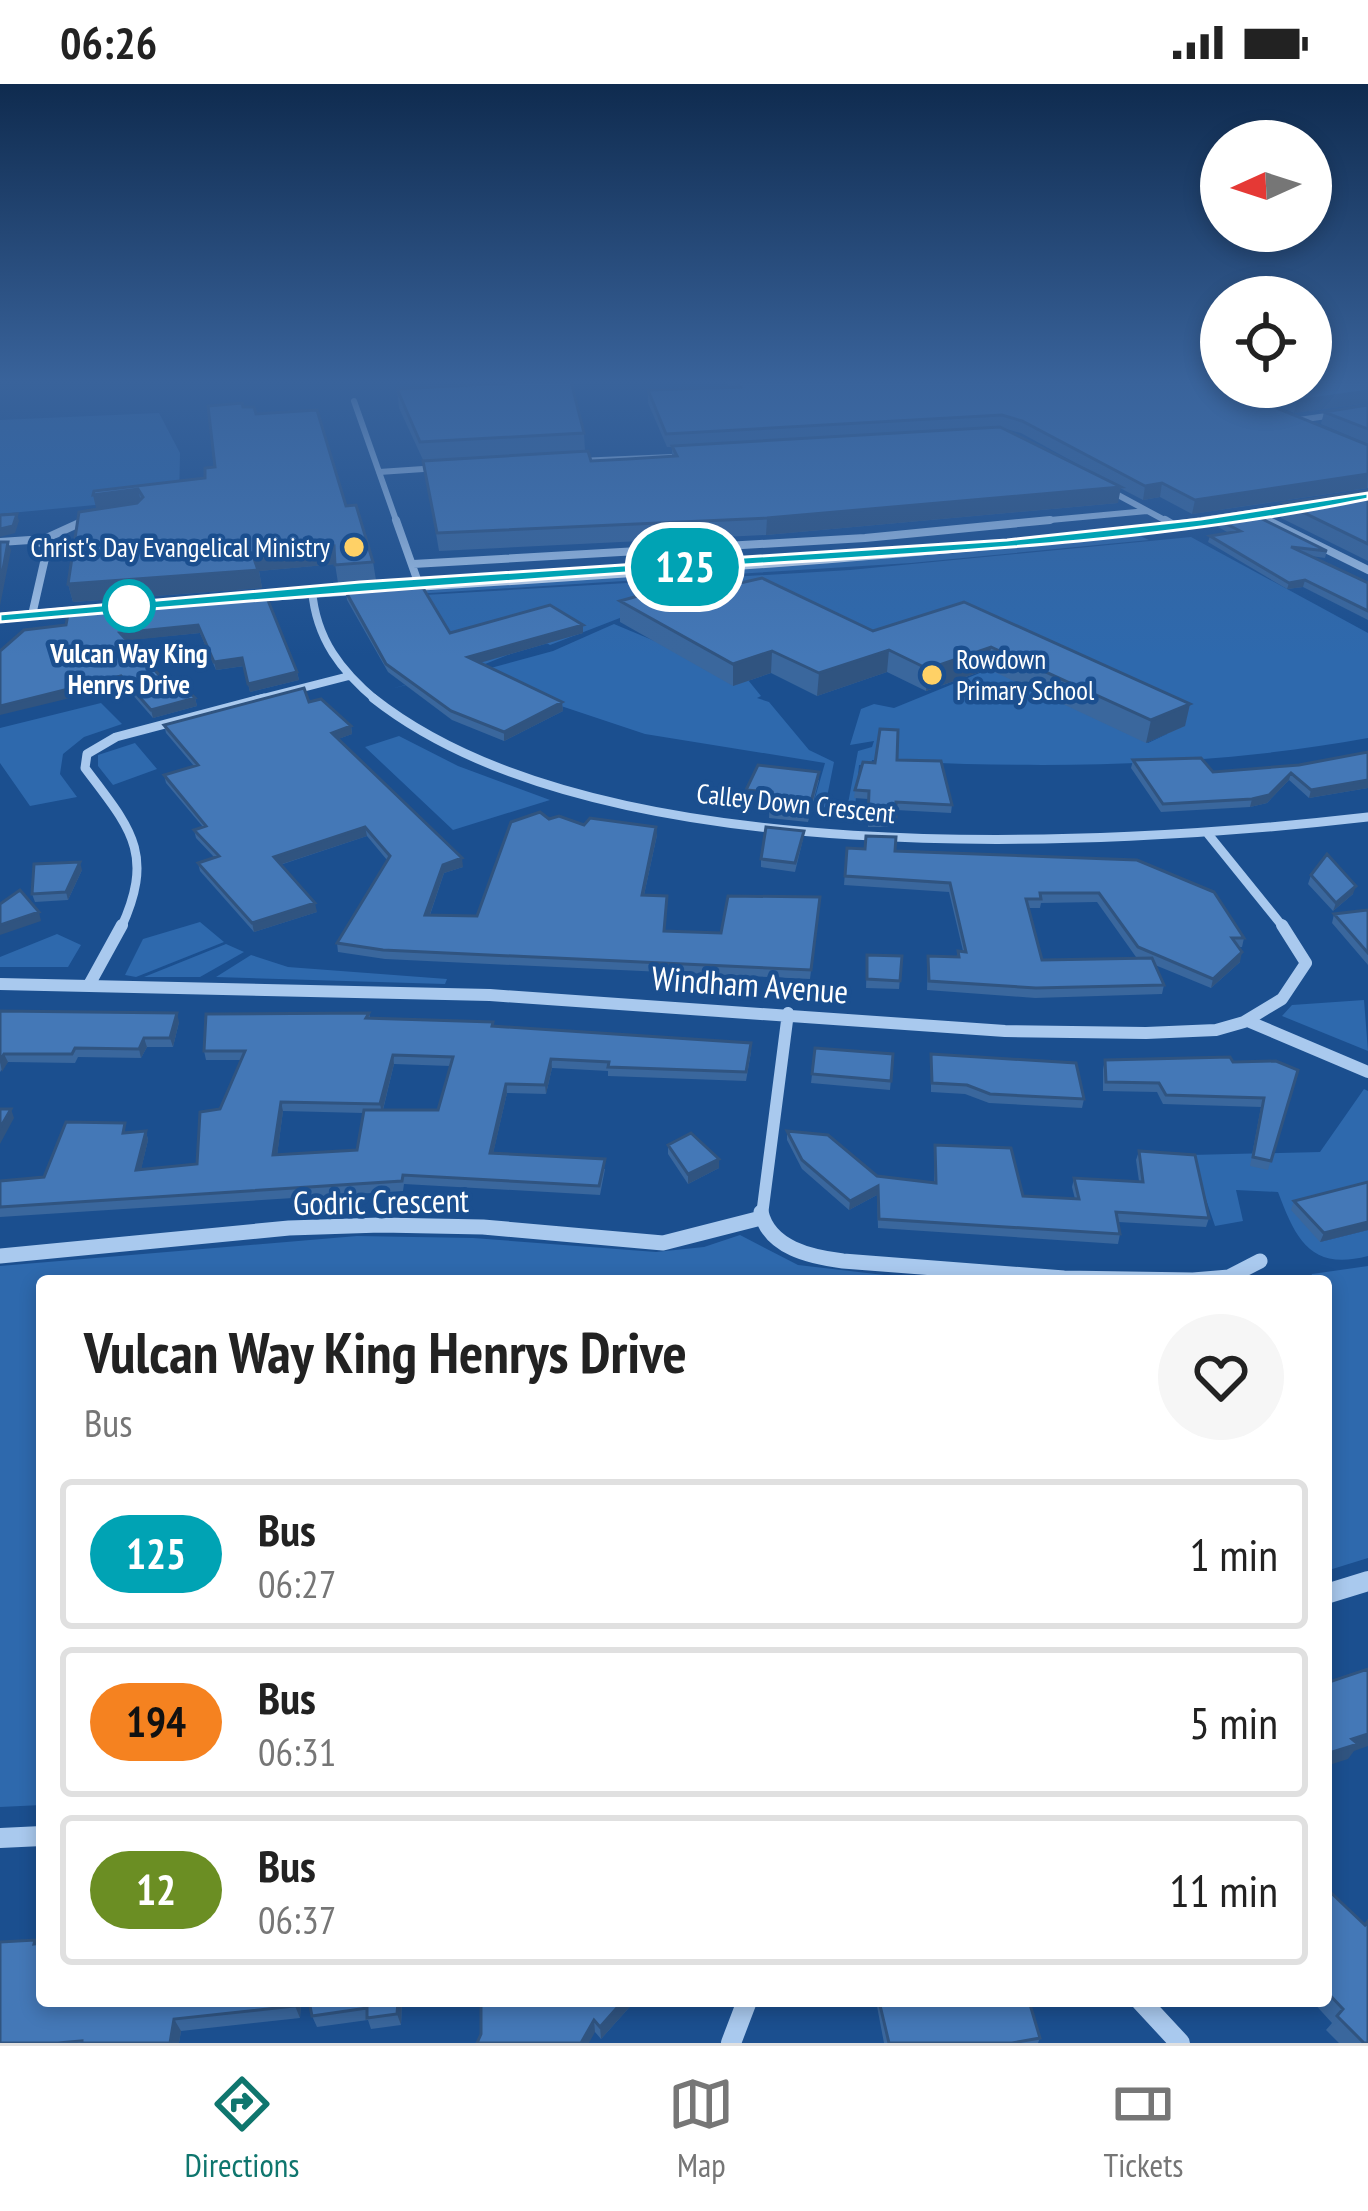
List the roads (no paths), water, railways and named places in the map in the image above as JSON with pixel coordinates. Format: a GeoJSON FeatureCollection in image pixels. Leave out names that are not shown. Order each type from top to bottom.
{"type":"FeatureCollection","features":[{"type":"Feature","properties":{"kind":"street"},"geometry":{"type":"LineString","coordinates":[[381,473],[418,582]]}},
{"type":"Feature","properties":{"kind":"street"},"geometry":{"type":"LineString","coordinates":[[1093,481],[1174,526]]}},
{"type":"Feature","properties":{"kind":"street"},"geometry":{"type":"LineString","coordinates":[[0,618],[418,582],[764,562],[1174,526],[1368,496]]}},
{"type":"Feature","properties":{"kind":"street"},"geometry":{"type":"LineString","coordinates":[[413,564],[754,545],[1147,511]]}},
{"type":"Feature","properties":{"kind":"street"},"geometry":{"type":"LineString","coordinates":[[1256,514],[1368,570]]}},
{"type":"Feature","properties":{"kind":"street"},"geometry":{"type":"LineString","coordinates":[[0,542],[40,541],[83,519],[106,516]]}},
{"type":"Feature","properties":{"kind":"street"},"geometry":{"type":"LineString","coordinates":[[32,615],[49,547],[40,541]]}},
{"type":"Feature","properties":{"kind":"street"},"geometry":{"type":"LineString","coordinates":[[754,545],[764,562]]}},
{"type":"Feature","properties":{"kind":"street","name":"Calley Down Crescent"},"geometry":{"type":"LineString","coordinates":[[312,590],[319,632],[349,676],[404,721],[466,753],[554,785],[637,806],[778,826],[1070,840],[1208,834],[1368,817]]}},
{"type":"Feature","properties":{"kind":"street"},"geometry":{"type":"LineString","coordinates":[[88,985],[124,921],[140,878],[133,834],[85,768],[87,754],[106,741],[134,732],[349,676]]}},
{"type":"Feature","properties":{"kind":"street"},"geometry":{"type":"LineString","coordinates":[[1208,834],[1305,957],[1302,974],[1281,999],[1250,1022]]}},
{"type":"Feature","properties":{"kind":"street","name":"Windham Avenue"},"geometry":{"type":"LineString","coordinates":[[0,984],[458,993],[1078,1031],[1202,1030],[1250,1022]]}},
{"type":"Feature","properties":{"kind":"street"},"geometry":{"type":"LineString","coordinates":[[788,1013],[760,1218],[775,1238],[802,1254],[904,1267],[1082,1275]]}},
{"type":"Feature","properties":{"kind":"street"},"geometry":{"type":"LineString","coordinates":[[1250,1022],[1368,1072]]}},
{"type":"Feature","properties":{"kind":"street","name":"Godric Crescent"},"geometry":{"type":"LineString","coordinates":[[0,1256],[289,1228],[381,1225],[470,1226],[663,1243],[760,1218]]}},
{"type":"Feature","properties":{"kind":"street"},"geometry":{"type":"LineString","coordinates":[[1233,1275],[1260,1261]]}},
{"type":"Feature","properties":{"kind":"street"},"geometry":{"type":"LineString","coordinates":[[1332,1592],[1368,1581]]}},
{"type":"Feature","properties":{"kind":"street"},"geometry":{"type":"LineString","coordinates":[[0,1838],[36,1836]]}},
{"type":"Feature","properties":{"kind":"street"},"geometry":{"type":"LineString","coordinates":[[731,2043],[745,2007]]}},
{"type":"Feature","properties":{"kind":"street"},"geometry":{"type":"LineString","coordinates":[[1147,2007],[1180,2043]]}},
{"type":"Feature","properties":{"kind":"place","name":"Christ's Day Evangelical Ministry"},"geometry":{"type":"Point","coordinates":[354,547]}},
{"type":"Feature","properties":{"kind":"place","name":"Vulcan Way King Henrys Drive"},"geometry":{"type":"Point","coordinates":[129,606]}},
{"type":"Feature","properties":{"kind":"place","name":"Rowdown Primary School"},"geometry":{"type":"Point","coordinates":[932,675]}}]}
